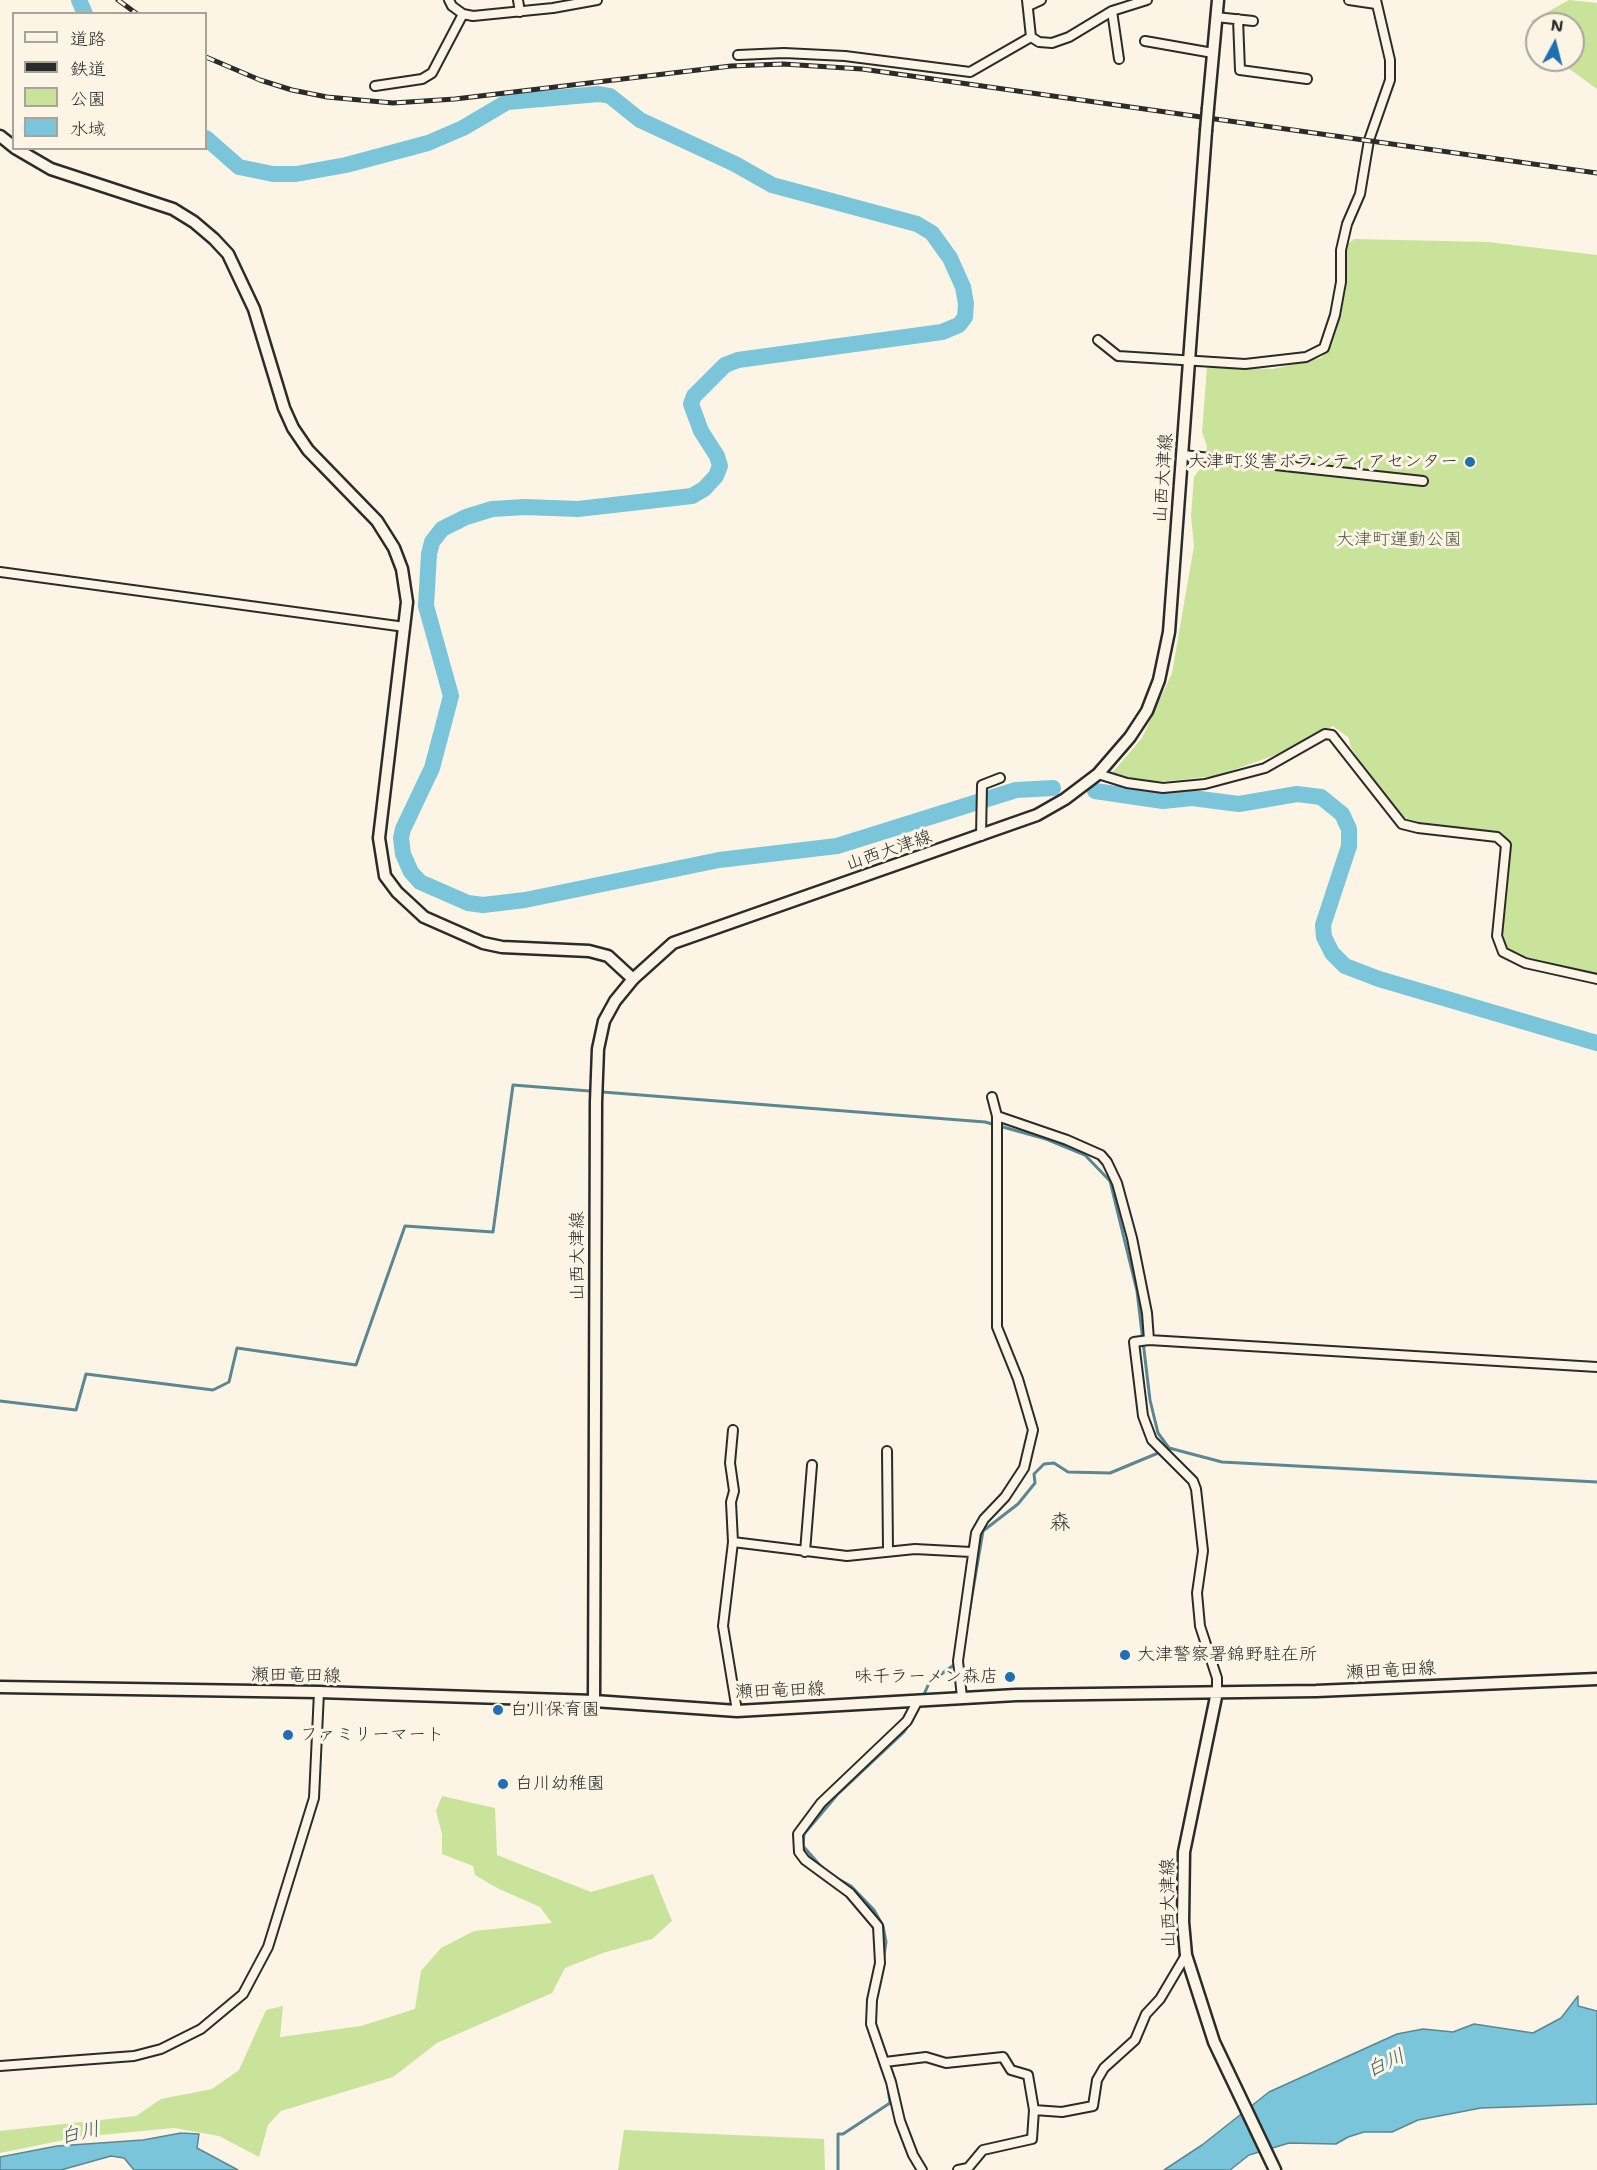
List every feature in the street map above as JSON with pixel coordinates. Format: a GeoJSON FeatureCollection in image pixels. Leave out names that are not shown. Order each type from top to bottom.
{"type":"FeatureCollection","features":[{"type":"Feature","properties":{"kind":"main road","name":"山西大津線"},"geometry":{"type":"LineString","coordinates":[[594,1701],[596,1085],[598,1049],[604,1021],[615,1001],[633,980],[673,943],[981,836],[1036,814],[1065,799],[1098,774],[1116,756],[1147,711],[1159,680],[1169,632],[1206,131],[1218,0]]}},
{"type":"Feature","properties":{"kind":"main road"},"geometry":{"type":"LineString","coordinates":[[0,136],[12,146]]}},
{"type":"Feature","properties":{"kind":"main road"},"geometry":{"type":"LineString","coordinates":[[18,150],[51,169],[172,209],[194,222],[228,254],[254,309],[284,408],[293,428],[308,450],[377,522],[394,548],[402,569],[407,602],[379,838],[385,876],[397,892],[424,917],[483,943],[502,947],[589,951],[608,956],[633,980]]}},
{"type":"Feature","properties":{"kind":"main road","name":"瀬田竜田線"},"geometry":{"type":"LineString","coordinates":[[0,1687],[319,1692],[594,1701],[737,1710],[917,1702],[962,1697],[1217,1692],[1597,1679]]}},
{"type":"Feature","properties":{"kind":"main road","name":"山西大津線"},"geometry":{"type":"LineString","coordinates":[[1217,1692],[1184,1852],[1183,1922],[1186,1955],[1214,2042],[1275,2170]]}},
{"type":"Feature","properties":{"kind":"street"},"geometry":{"type":"LineString","coordinates":[[449,0],[463,14],[473,16],[520,12],[597,0]]}},
{"type":"Feature","properties":{"kind":"street"},"geometry":{"type":"LineString","coordinates":[[518,0],[520,12]]}},
{"type":"Feature","properties":{"kind":"street"},"geometry":{"type":"LineString","coordinates":[[1041,0],[1027,3],[1031,36],[1039,42],[1052,43],[1069,37],[1112,11],[1134,2],[1147,0]]}},
{"type":"Feature","properties":{"kind":"street"},"geometry":{"type":"LineString","coordinates":[[1098,340],[1118,356],[1273,363],[1313,355],[1320,352],[1327,344],[1341,282],[1341,250],[1347,224],[1363,186],[1369,140],[1390,80],[1390,60],[1376,2],[1349,0]]}},
{"type":"Feature","properties":{"kind":"street"},"geometry":{"type":"LineString","coordinates":[[1112,11],[1119,59]]}},
{"type":"Feature","properties":{"kind":"street"},"geometry":{"type":"LineString","coordinates":[[375,86],[422,79],[432,73],[463,14]]}},
{"type":"Feature","properties":{"kind":"street"},"geometry":{"type":"LineString","coordinates":[[1216,17],[1253,21]]}},
{"type":"Feature","properties":{"kind":"street"},"geometry":{"type":"LineString","coordinates":[[1238,20],[1240,70],[1307,79]]}},
{"type":"Feature","properties":{"kind":"street"},"geometry":{"type":"LineString","coordinates":[[738,55],[784,52],[845,56],[970,72],[1031,36]]}},
{"type":"Feature","properties":{"kind":"street"},"geometry":{"type":"LineString","coordinates":[[1145,41],[1213,54]]}},
{"type":"Feature","properties":{"kind":"street"},"geometry":{"type":"LineString","coordinates":[[1183,456],[1423,481]]}},
{"type":"Feature","properties":{"kind":"street"},"geometry":{"type":"LineString","coordinates":[[0,572],[405,627]]}},
{"type":"Feature","properties":{"kind":"street"},"geometry":{"type":"LineString","coordinates":[[1098,774],[1126,783],[1163,788],[1205,784],[1265,768],[1325,734],[1332,735],[1402,824],[1497,837],[1506,844],[1497,936],[1503,952],[1525,963],[1597,979]]}},
{"type":"Feature","properties":{"kind":"street"},"geometry":{"type":"LineString","coordinates":[[981,836],[982,784],[1000,778]]}},
{"type":"Feature","properties":{"kind":"street"},"geometry":{"type":"LineString","coordinates":[[962,1697],[958,1661],[971,1552],[976,1533],[984,1518],[1005,1497],[1024,1468],[1033,1431],[1018,1379],[997,1327],[997,1116],[992,1097]]}},
{"type":"Feature","properties":{"kind":"street"},"geometry":{"type":"LineString","coordinates":[[997,1116],[1067,1140],[1101,1155],[1107,1162],[1117,1183],[1132,1238],[1147,1313],[1149,1340]]}},
{"type":"Feature","properties":{"kind":"street"},"geometry":{"type":"LineString","coordinates":[[1217,1692],[1217,1677],[1200,1626],[1197,1593],[1203,1551],[1196,1489],[1193,1481],[1152,1440],[1143,1416],[1134,1342],[1149,1340],[1597,1367]]}},
{"type":"Feature","properties":{"kind":"street"},"geometry":{"type":"LineString","coordinates":[[733,1430],[730,1462],[734,1491],[731,1502],[733,1542],[723,1626],[737,1710]]}},
{"type":"Feature","properties":{"kind":"street"},"geometry":{"type":"LineString","coordinates":[[887,1451],[888,1550]]}},
{"type":"Feature","properties":{"kind":"street"},"geometry":{"type":"LineString","coordinates":[[805,1552],[812,1465]]}},
{"type":"Feature","properties":{"kind":"street"},"geometry":{"type":"LineString","coordinates":[[733,1542],[847,1556],[888,1550],[971,1552]]}},
{"type":"Feature","properties":{"kind":"street"},"geometry":{"type":"LineString","coordinates":[[0,2066],[134,2056],[161,2049],[201,2030],[243,1994],[268,1947],[314,1797],[319,1692]]}},
{"type":"Feature","properties":{"kind":"street"},"geometry":{"type":"LineString","coordinates":[[917,1702],[907,1721],[821,1803],[798,1834],[799,1852],[805,1860],[850,1893],[878,1926],[880,1962],[870,2012],[871,2024],[885,2062],[900,2121],[922,2170]]}},
{"type":"Feature","properties":{"kind":"street"},"geometry":{"type":"LineString","coordinates":[[1034,2110],[1062,2112],[1093,2106],[1097,2080],[1104,2068],[1135,2040],[1146,2014],[1160,1999],[1186,1955]]}},
{"type":"Feature","properties":{"kind":"street"},"geometry":{"type":"LineString","coordinates":[[885,2062],[926,2057],[946,2063],[1003,2057],[1011,2070],[1028,2075],[1034,2110],[1032,2139],[983,2150],[968,2168],[958,2170]]}},
{"type":"Feature","properties":{"kind":"green space"},"geometry":{"type":"Polygon","coordinates":[[[1569,0],[1597,3],[1597,89],[1574,72],[1585,72],[1585,12],[1547,12],[1569,0]]]}},
{"type":"Feature","properties":{"kind":"green space","name":"大津町運動公園"},"geometry":{"type":"Polygon","coordinates":[[[1354,239],[1488,242],[1597,255],[1597,976],[1517,957],[1505,947],[1502,935],[1511,851],[1509,840],[1500,835],[1422,824],[1400,816],[1377,787],[1350,746],[1349,738],[1333,726],[1284,752],[1216,776],[1158,782],[1133,779],[1112,773],[1142,738],[1172,673],[1194,546],[1191,516],[1194,477],[1205,462],[1207,446],[1202,432],[1207,367],[1273,369],[1321,358],[1331,346],[1339,322],[1346,290],[1347,245],[1354,239]]]}},
{"type":"Feature","properties":{"kind":"green space"},"geometry":{"type":"Polygon","coordinates":[[[442,1796],[495,1808],[497,1855],[591,1892],[653,1874],[672,1921],[652,1939],[603,1953],[565,1968],[552,1993],[437,2043],[393,2077],[281,2111],[268,2125],[259,2157],[219,2136],[174,2128],[79,2137],[0,2153],[0,2131],[136,2116],[161,2099],[212,2089],[239,2070],[266,2010],[283,2006],[280,2037],[361,2026],[415,2009],[421,1971],[441,1948],[474,1931],[552,1923],[540,1907],[497,1888],[475,1875],[473,1866],[442,1854],[442,1834],[436,1811],[442,1796]]]}},
{"type":"Feature","properties":{"kind":"green space"},"geometry":{"type":"Polygon","coordinates":[[[624,2130],[824,2139],[825,2170],[618,2170],[624,2130]]]}},
{"type":"Feature","properties":{"kind":"water","name":"白川"},"geometry":{"type":"Polygon","coordinates":[[[1578,1996],[1578,2006],[1597,2011],[1597,2104],[1481,2108],[1418,2120],[1392,2132],[1364,2132],[1336,2144],[1289,2143],[1249,2155],[1230,2170],[1164,2170],[1202,2145],[1269,2092],[1397,2034],[1423,2029],[1453,2032],[1474,2024],[1533,2033],[1561,2018],[1578,1996]]]}},
{"type":"Feature","properties":{"kind":"water"},"geometry":{"type":"Polygon","coordinates":[[[181,2133],[199,2134],[197,2148],[238,2170],[134,2170],[124,2158],[111,2156],[61,2170],[0,2170],[0,2157],[57,2146],[143,2140],[181,2133]]]}},
{"type":"Feature","properties":{"kind":"waterway"},"geometry":{"type":"LineString","coordinates":[[79,0],[84,12]]}},
{"type":"Feature","properties":{"kind":"waterway"},"geometry":{"type":"LineString","coordinates":[[207,139],[239,167],[273,174],[296,174],[346,165],[428,143],[463,128],[507,102],[599,94],[610,96],[640,120],[735,164],[772,185],[917,224],[932,233],[950,258],[963,287],[966,304],[965,317],[959,325],[942,332],[738,360],[725,365],[694,396],[691,404],[701,431],[717,456],[720,466],[716,476],[704,489],[692,496],[578,509],[525,507],[492,509],[466,517],[442,529],[432,542],[429,554],[426,606],[451,696],[432,768],[403,829],[401,838],[403,854],[411,872],[420,882],[468,903],[483,905],[525,900],[719,860],[837,846],[1016,790],[1053,788]]}},
{"type":"Feature","properties":{"kind":"waterway"},"geometry":{"type":"LineString","coordinates":[[1095,791],[1163,801],[1192,798],[1239,804],[1297,794],[1321,797],[1342,814],[1349,829],[1349,846],[1323,925],[1324,937],[1332,953],[1345,966],[1379,979],[1597,1043]]}},
{"type":"Feature","properties":{"kind":"waterway"},"geometry":{"type":"LineString","coordinates":[[0,1401],[76,1410],[86,1374],[213,1390],[229,1382],[237,1348],[356,1365],[405,1226],[493,1232],[513,1085],[985,1122],[1046,1139],[1085,1155],[1110,1181],[1137,1291],[1150,1400],[1158,1433],[1169,1448]]}},
{"type":"Feature","properties":{"kind":"waterway"},"geometry":{"type":"LineString","coordinates":[[1169,1448],[1222,1462],[1597,1482]]}},
{"type":"Feature","properties":{"kind":"waterway"},"geometry":{"type":"LineString","coordinates":[[967,1625],[983,1531],[1018,1504],[1035,1483],[1034,1474],[1044,1464],[1054,1463],[1068,1472],[1110,1473],[1163,1451]]}},
{"type":"Feature","properties":{"kind":"waterway"},"geometry":{"type":"LineString","coordinates":[[824,1870],[803,1846],[804,1834],[837,1795],[904,1732],[915,1715],[929,1683],[962,1659],[963,1652]]}},
{"type":"Feature","properties":{"kind":"waterway"},"geometry":{"type":"LineString","coordinates":[[829,1874],[851,1886],[874,1910],[883,1926],[886,1942],[883,1962]]}},
{"type":"Feature","properties":{"kind":"waterway"},"geometry":{"type":"LineString","coordinates":[[838,2170],[838,2134],[843,2134],[890,2103],[887,2080]]}},
{"type":"Feature","properties":{"kind":"railway"},"geometry":{"type":"LineString","coordinates":[[118,0],[134,12]]}},
{"type":"Feature","properties":{"kind":"railway"},"geometry":{"type":"LineString","coordinates":[[207,57],[260,80],[292,90],[327,97],[393,103],[455,99],[731,66],[783,64],[862,69],[1597,173]]}},
{"type":"Feature","properties":{"kind":"place","name":"大津町災害ボランティアセンター"},"geometry":{"type":"Point","coordinates":[1470,462]}},
{"type":"Feature","properties":{"kind":"place","name":"大津警察署錦野駐在所"},"geometry":{"type":"Point","coordinates":[1125,1655]}},
{"type":"Feature","properties":{"kind":"place","name":"味千ラーメン森店"},"geometry":{"type":"Point","coordinates":[1010,1677]}},
{"type":"Feature","properties":{"kind":"place","name":"白川保育園"},"geometry":{"type":"Point","coordinates":[498,1710]}},
{"type":"Feature","properties":{"kind":"place","name":"ファミリーマート"},"geometry":{"type":"Point","coordinates":[288,1735]}},
{"type":"Feature","properties":{"kind":"place","name":"白川幼稚園"},"geometry":{"type":"Point","coordinates":[503,1784]}},
{"type":"Feature","properties":{"kind":"district","name":"森"},"geometry":{"type":"Point","coordinates":[1060,1524]}}]}
